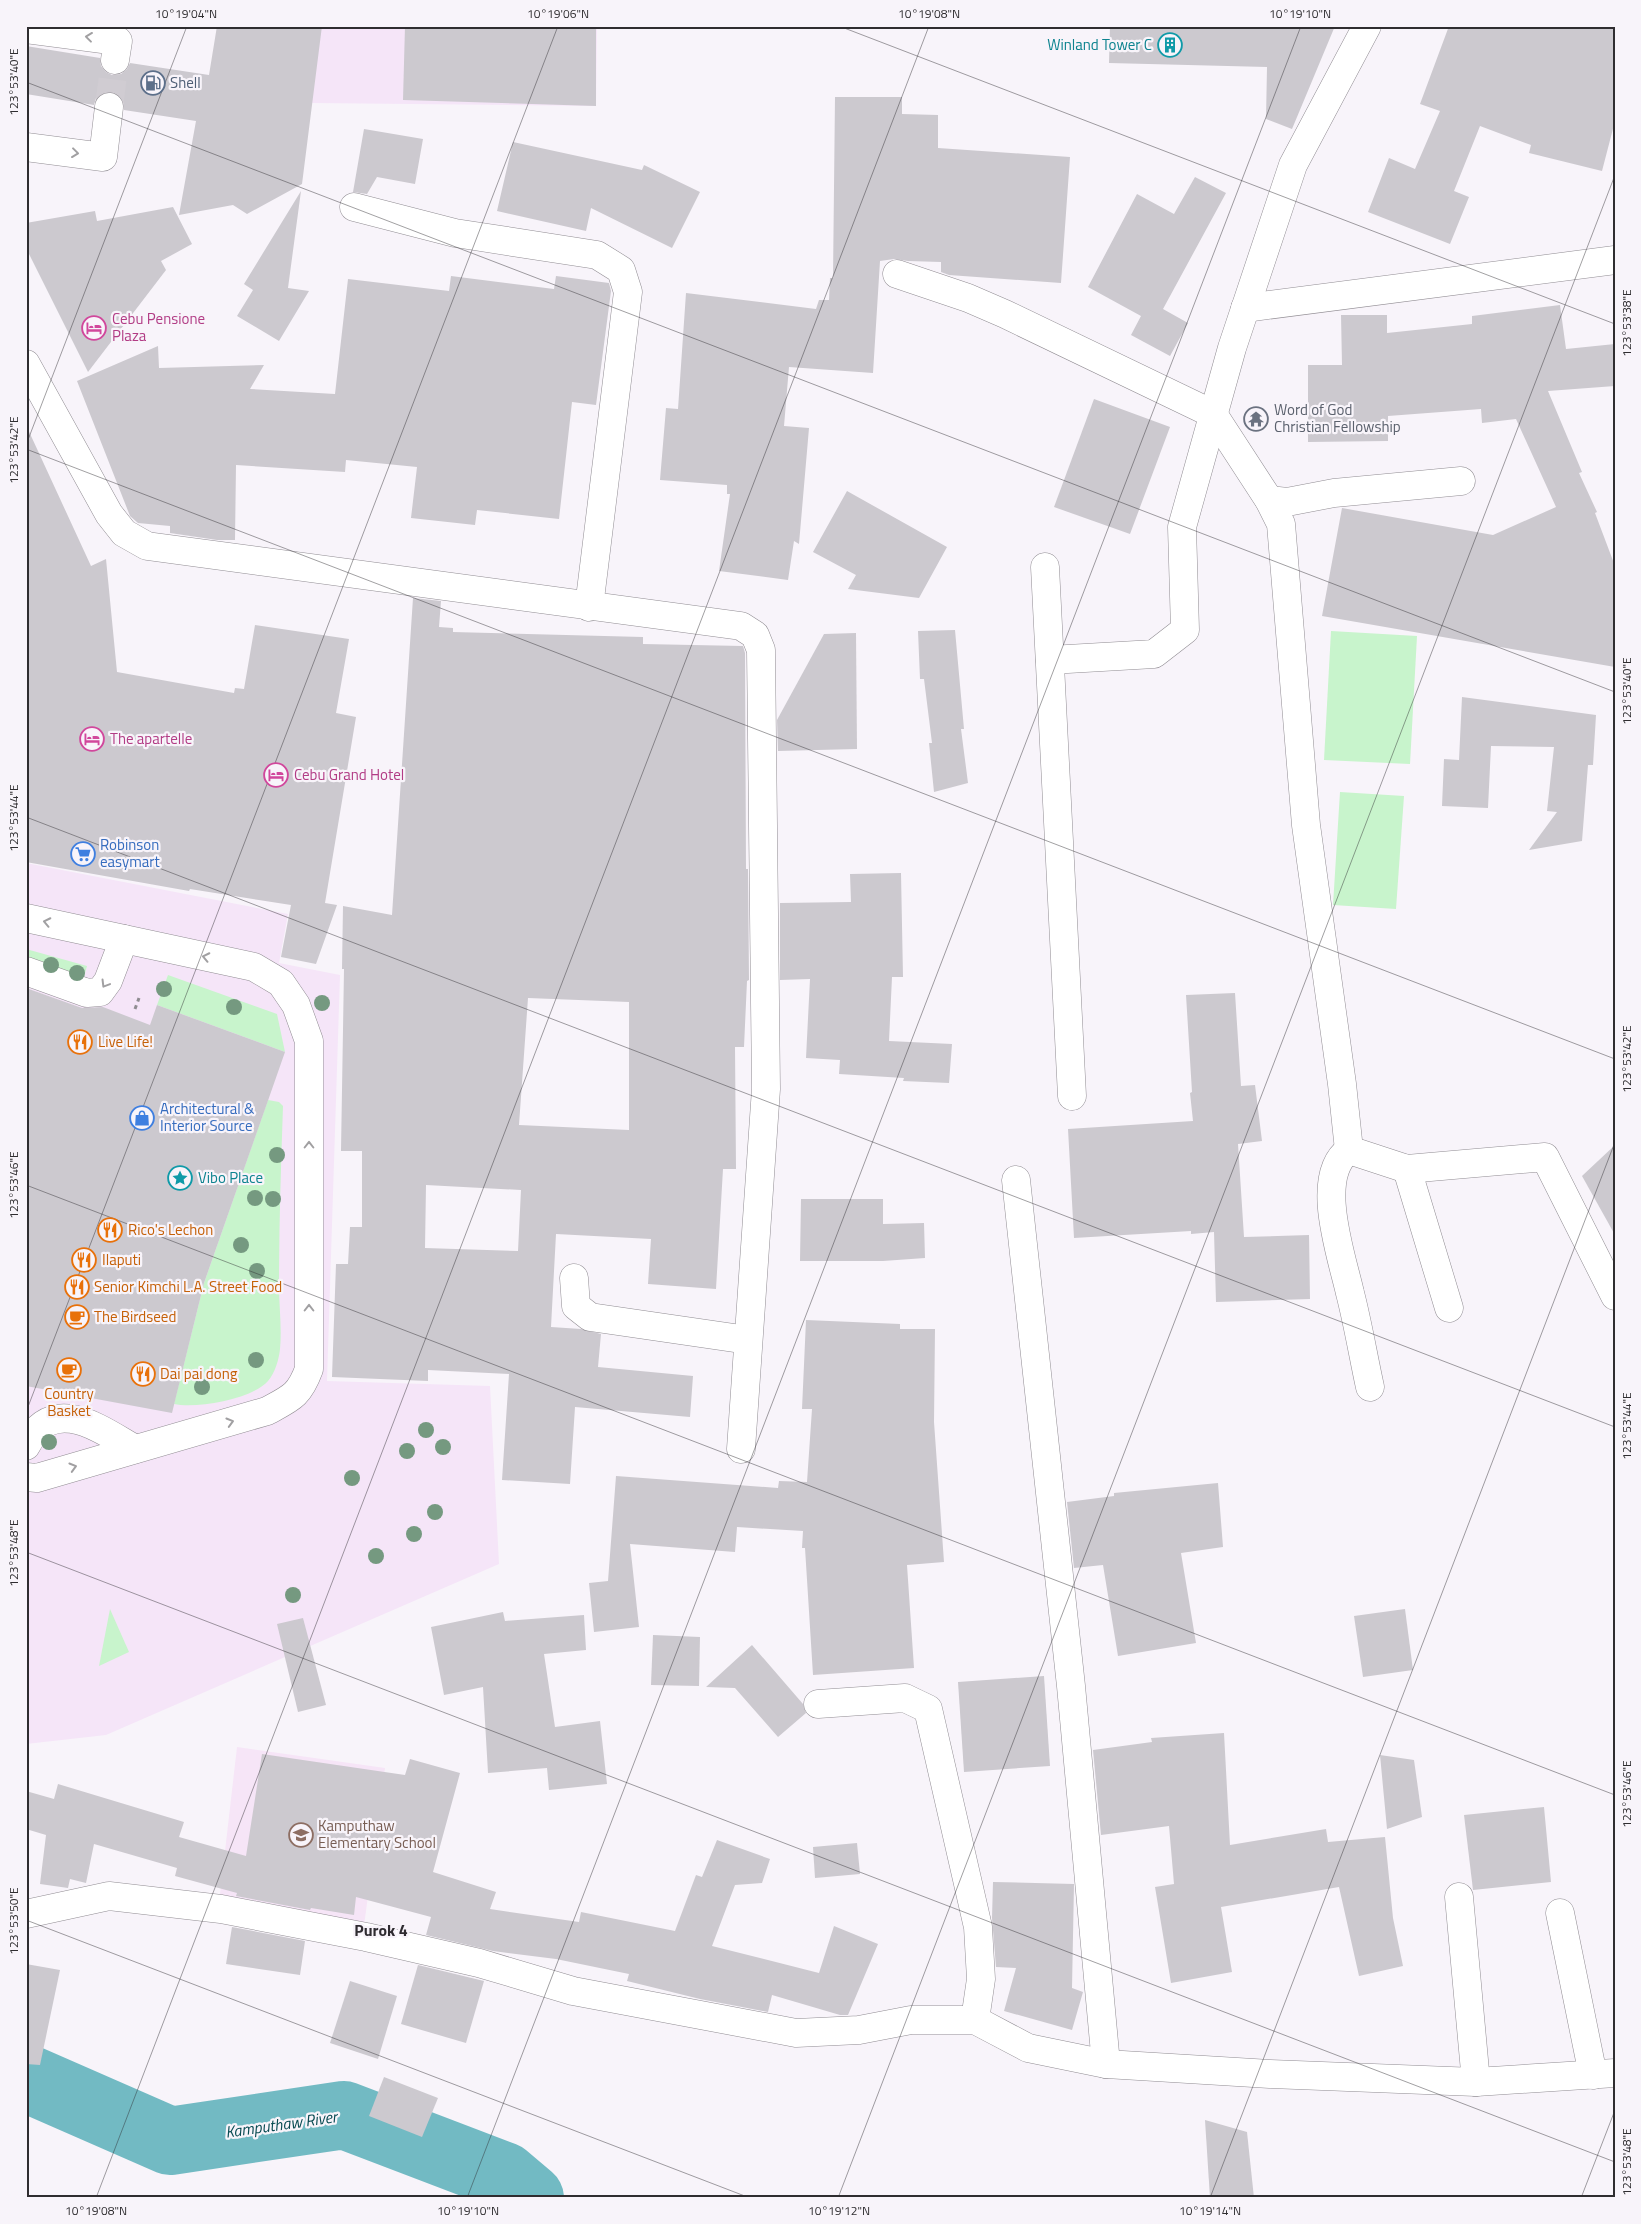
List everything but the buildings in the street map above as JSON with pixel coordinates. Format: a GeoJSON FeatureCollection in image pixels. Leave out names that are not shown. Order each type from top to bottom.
{"type":"FeatureCollection","features":[{"type":"Feature","properties":{"kind":"street"},"geometry":{"type":"LineString","coordinates":[[1050,660],[1154,654],[1185,630],[1182,527],[1213,414],[1245,308],[1293,166],[1367,26]]}},
{"type":"Feature","properties":{"kind":"street"},"geometry":{"type":"LineString","coordinates":[[26,29],[118,41],[115,60]]}},
{"type":"Feature","properties":{"kind":"street"},"geometry":{"type":"LineString","coordinates":[[26,147],[103,157],[109,107]]}},
{"type":"Feature","properties":{"kind":"street"},"geometry":{"type":"LineString","coordinates":[[354,207],[455,233],[597,255],[621,270],[628,292],[589,607]]}},
{"type":"Feature","properties":{"kind":"street"},"geometry":{"type":"LineString","coordinates":[[1245,308],[1615,260]]}},
{"type":"Feature","properties":{"kind":"street"},"geometry":{"type":"LineString","coordinates":[[896,274],[968,298],[1005,314],[1213,414],[1269,500],[1281,524],[1306,825],[1342,1084],[1349,1150]]}},
{"type":"Feature","properties":{"kind":"street"},"geometry":{"type":"LineString","coordinates":[[26,364],[109,514],[124,532],[146,546],[740,626],[755,635],[761,650],[766,1089],[741,1449]]}},
{"type":"Feature","properties":{"kind":"street"},"geometry":{"type":"LineString","coordinates":[[1269,500],[1287,502],[1334,493],[1461,481]]}},
{"type":"Feature","properties":{"kind":"street"},"geometry":{"type":"LineString","coordinates":[[1045,567],[1072,1096]]}},
{"type":"Feature","properties":{"kind":"street"},"geometry":{"type":"LineString","coordinates":[[26,918],[254,967],[281,983],[296,1005],[309,1041],[309,1368],[303,1386],[294,1396],[267,1411],[37,1478],[26,1477]]}},
{"type":"Feature","properties":{"kind":"street"},"geometry":{"type":"LineString","coordinates":[[26,971],[87,993],[100,992],[108,980],[124,939]]}},
{"type":"Feature","properties":{"kind":"street"},"geometry":{"type":"LineString","coordinates":[[1349,1150],[1407,1169],[1545,1157],[1615,1296]]}},
{"type":"Feature","properties":{"kind":"street"},"geometry":{"type":"LineString","coordinates":[[1349,1150],[1340,1156],[1334,1170],[1332,1212],[1337,1244],[1350,1293],[1370,1387]]}},
{"type":"Feature","properties":{"kind":"street"},"geometry":{"type":"LineString","coordinates":[[1407,1169],[1449,1308]]}},
{"type":"Feature","properties":{"kind":"street"},"geometry":{"type":"LineString","coordinates":[[1016,1180],[1070,1676],[1106,2064]]}},
{"type":"Feature","properties":{"kind":"street"},"geometry":{"type":"LineString","coordinates":[[574,1278],[576,1306],[590,1317],[748,1340]]}},
{"type":"Feature","properties":{"kind":"street"},"geometry":{"type":"LineString","coordinates":[[26,1446],[42,1426],[61,1418],[86,1421],[135,1449]]}},
{"type":"Feature","properties":{"kind":"street"},"geometry":{"type":"LineString","coordinates":[[818,1704],[905,1698],[928,1709],[978,1927],[981,1979],[975,2020]]}},
{"type":"Feature","properties":{"kind":"street"},"geometry":{"type":"LineString","coordinates":[[26,1914],[109,1896],[222,1909],[366,1937],[479,1963],[573,1991],[796,2033],[859,2030],[911,2020],[975,2020],[1028,2048],[1106,2064],[1270,2074],[1476,2082],[1604,2074],[1560,1913]]}},
{"type":"Feature","properties":{"kind":"street"},"geometry":{"type":"LineString","coordinates":[[1458,1897],[1476,2082]]}},
{"type":"Feature","properties":{"kind":"shaded area"},"geometry":{"type":"Polygon","coordinates":[[[279,26],[597,26],[596,106],[312,103],[279,26]]]}},
{"type":"Feature","properties":{"kind":"shaded area","name":"Vibo Place"},"geometry":{"type":"Polygon","coordinates":[[[26,863],[288,914],[279,963],[340,975],[327,1381],[490,1386],[499,1564],[106,1735],[26,1744],[26,863]]]}},
{"type":"Feature","properties":{"kind":"shaded area","name":"Kamputhaw Elementary School"},"geometry":{"type":"Polygon","coordinates":[[[237,1747],[385,1768],[364,1926],[219,1903],[237,1747]]]}},
{"type":"Feature","properties":{"kind":"green space"},"geometry":{"type":"Polygon","coordinates":[[[1331,631],[1417,636],[1410,764],[1324,760],[1331,631]]]}},
{"type":"Feature","properties":{"kind":"green space"},"geometry":{"type":"Polygon","coordinates":[[[1340,792],[1404,796],[1396,909],[1333,905],[1340,792]]]}},
{"type":"Feature","properties":{"kind":"green space"},"geometry":{"type":"Polygon","coordinates":[[[26,949],[87,966],[84,977],[26,961],[26,949]]]}},
{"type":"Feature","properties":{"kind":"green space"},"geometry":{"type":"Polygon","coordinates":[[[168,975],[277,1014],[285,1052],[157,1005],[168,975]]]}},
{"type":"Feature","properties":{"kind":"green space"},"geometry":{"type":"Polygon","coordinates":[[[268,1100],[279,1102],[283,1106],[279,1263],[281,1341],[278,1361],[268,1381],[250,1393],[210,1404],[174,1404],[204,1283],[268,1100]]]}},
{"type":"Feature","properties":{"kind":"green space"},"geometry":{"type":"Polygon","coordinates":[[[110,1609],[129,1652],[99,1666],[110,1609]]]}},
{"type":"Feature","properties":{"kind":"waterway","name":"Kamputhaw River"},"geometry":{"type":"LineString","coordinates":[[26,2078],[170,2141],[344,2115],[504,2176],[530,2198]]}},
{"type":"Feature","properties":{"kind":"tunnel"},"geometry":{"type":"LineString","coordinates":[[109,107],[115,60]]}},
{"type":"Feature","properties":{"kind":"place","name":"Winland Tower C"},"geometry":{"type":"Point","coordinates":[1170,45]}},
{"type":"Feature","properties":{"kind":"place","name":"Shell"},"geometry":{"type":"Point","coordinates":[153,83]}},
{"type":"Feature","properties":{"kind":"place","name":"Cebu Pensione Plaza"},"geometry":{"type":"Point","coordinates":[94,328]}},
{"type":"Feature","properties":{"kind":"place","name":"Word of God Christian Fellowship"},"geometry":{"type":"Point","coordinates":[1256,419]}},
{"type":"Feature","properties":{"kind":"place","name":"The apartelle"},"geometry":{"type":"Point","coordinates":[92,739]}},
{"type":"Feature","properties":{"kind":"place","name":"Cebu Grand Hotel"},"geometry":{"type":"Point","coordinates":[276,775]}},
{"type":"Feature","properties":{"kind":"place","name":"Robinson easymart"},"geometry":{"type":"Point","coordinates":[83,854]}},
{"type":"Feature","properties":{"kind":"place","name":"Live Life!"},"geometry":{"type":"Point","coordinates":[80,1042]}},
{"type":"Feature","properties":{"kind":"place","name":"Architectural & Interior Source"},"geometry":{"type":"Point","coordinates":[142,1118]}},
{"type":"Feature","properties":{"kind":"place","name":"Vibo Place"},"geometry":{"type":"Point","coordinates":[180,1178]}},
{"type":"Feature","properties":{"kind":"place","name":"Rico's Lechon"},"geometry":{"type":"Point","coordinates":[110,1230]}},
{"type":"Feature","properties":{"kind":"place","name":"Ilaputi"},"geometry":{"type":"Point","coordinates":[84,1260]}},
{"type":"Feature","properties":{"kind":"place","name":"Senior Kimchi L.A. Street Food"},"geometry":{"type":"Point","coordinates":[77,1287]}},
{"type":"Feature","properties":{"kind":"place","name":"The Birdseed"},"geometry":{"type":"Point","coordinates":[77,1317]}},
{"type":"Feature","properties":{"kind":"place","name":"Country Basket"},"geometry":{"type":"Point","coordinates":[69,1370]}},
{"type":"Feature","properties":{"kind":"place","name":"Dai pai dong"},"geometry":{"type":"Point","coordinates":[143,1374]}},
{"type":"Feature","properties":{"kind":"place","name":"Kamputhaw Elementary School"},"geometry":{"type":"Point","coordinates":[301,1835]}},
{"type":"Feature","properties":{"kind":"district","name":"Purok 4"},"geometry":{"type":"Point","coordinates":[381,1930]}}]}
